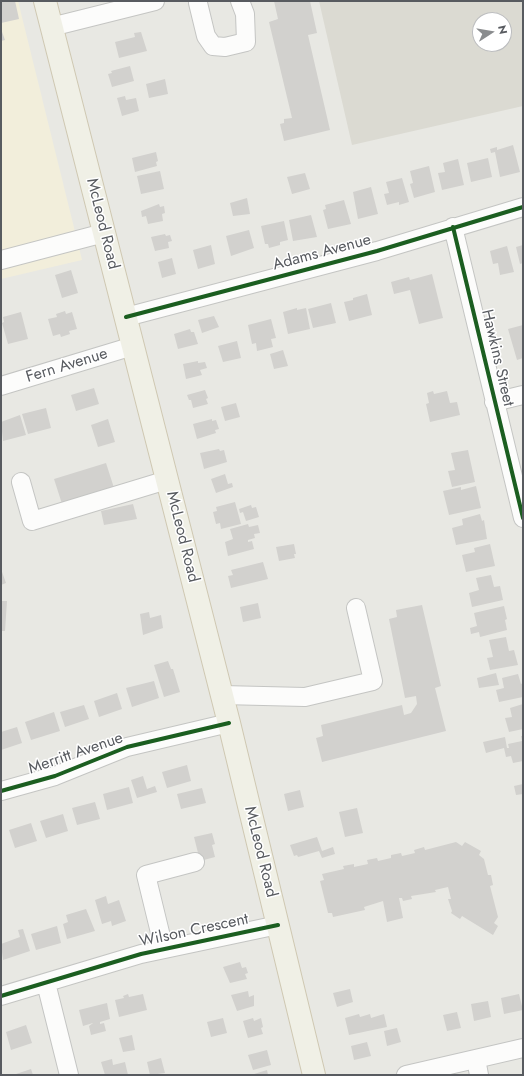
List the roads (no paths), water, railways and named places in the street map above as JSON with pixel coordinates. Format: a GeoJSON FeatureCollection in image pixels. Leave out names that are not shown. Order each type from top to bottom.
{"type":"FeatureCollection","features":[{"type":"Feature","properties":{"kind":"main road","name":"McLeod Road"},"geometry":{"type":"LineString","coordinates":[[45,1],[222,695],[314,1075]]}},
{"type":"Feature","properties":{"kind":"street"},"geometry":{"type":"LineString","coordinates":[[51,27],[155,1]]}},
{"type":"Feature","properties":{"kind":"street"},"geometry":{"type":"LineString","coordinates":[[196,2],[206,36],[213,46],[225,47],[246,42],[245,14],[240,1]]}},
{"type":"Feature","properties":{"kind":"street","name":"Adams Avenue"},"geometry":{"type":"LineString","coordinates":[[126,317],[377,251],[523,207]]}},
{"type":"Feature","properties":{"kind":"street","name":"Hawkins Street"},"geometry":{"type":"LineString","coordinates":[[453,227],[523,518]]}},
{"type":"Feature","properties":{"kind":"street"},"geometry":{"type":"LineString","coordinates":[[1,260],[104,233]]}},
{"type":"Feature","properties":{"kind":"street","name":"Fern Avenue"},"geometry":{"type":"LineString","coordinates":[[1,386],[133,346]]}},
{"type":"Feature","properties":{"kind":"street"},"geometry":{"type":"LineString","coordinates":[[494,402],[523,395]]}},
{"type":"Feature","properties":{"kind":"street"},"geometry":{"type":"LineString","coordinates":[[21,482],[32,521],[167,480]]}},
{"type":"Feature","properties":{"kind":"street"},"geometry":{"type":"LineString","coordinates":[[222,695],[305,697],[374,681],[356,608]]}},
{"type":"Feature","properties":{"kind":"street","name":"Merritt Avenue"},"geometry":{"type":"LineString","coordinates":[[1,791],[55,776],[127,747],[228,723]]}},
{"type":"Feature","properties":{"kind":"street"},"geometry":{"type":"LineString","coordinates":[[164,950],[146,874],[195,862]]}},
{"type":"Feature","properties":{"kind":"street","name":"Wilson Crescent"},"geometry":{"type":"LineString","coordinates":[[1,996],[141,954],[278,925]]}},
{"type":"Feature","properties":{"kind":"street"},"geometry":{"type":"LineString","coordinates":[[46,983],[69,1075]]}},
{"type":"Feature","properties":{"kind":"street"},"geometry":{"type":"LineString","coordinates":[[406,1075],[478,1067],[523,1048]]}}]}
